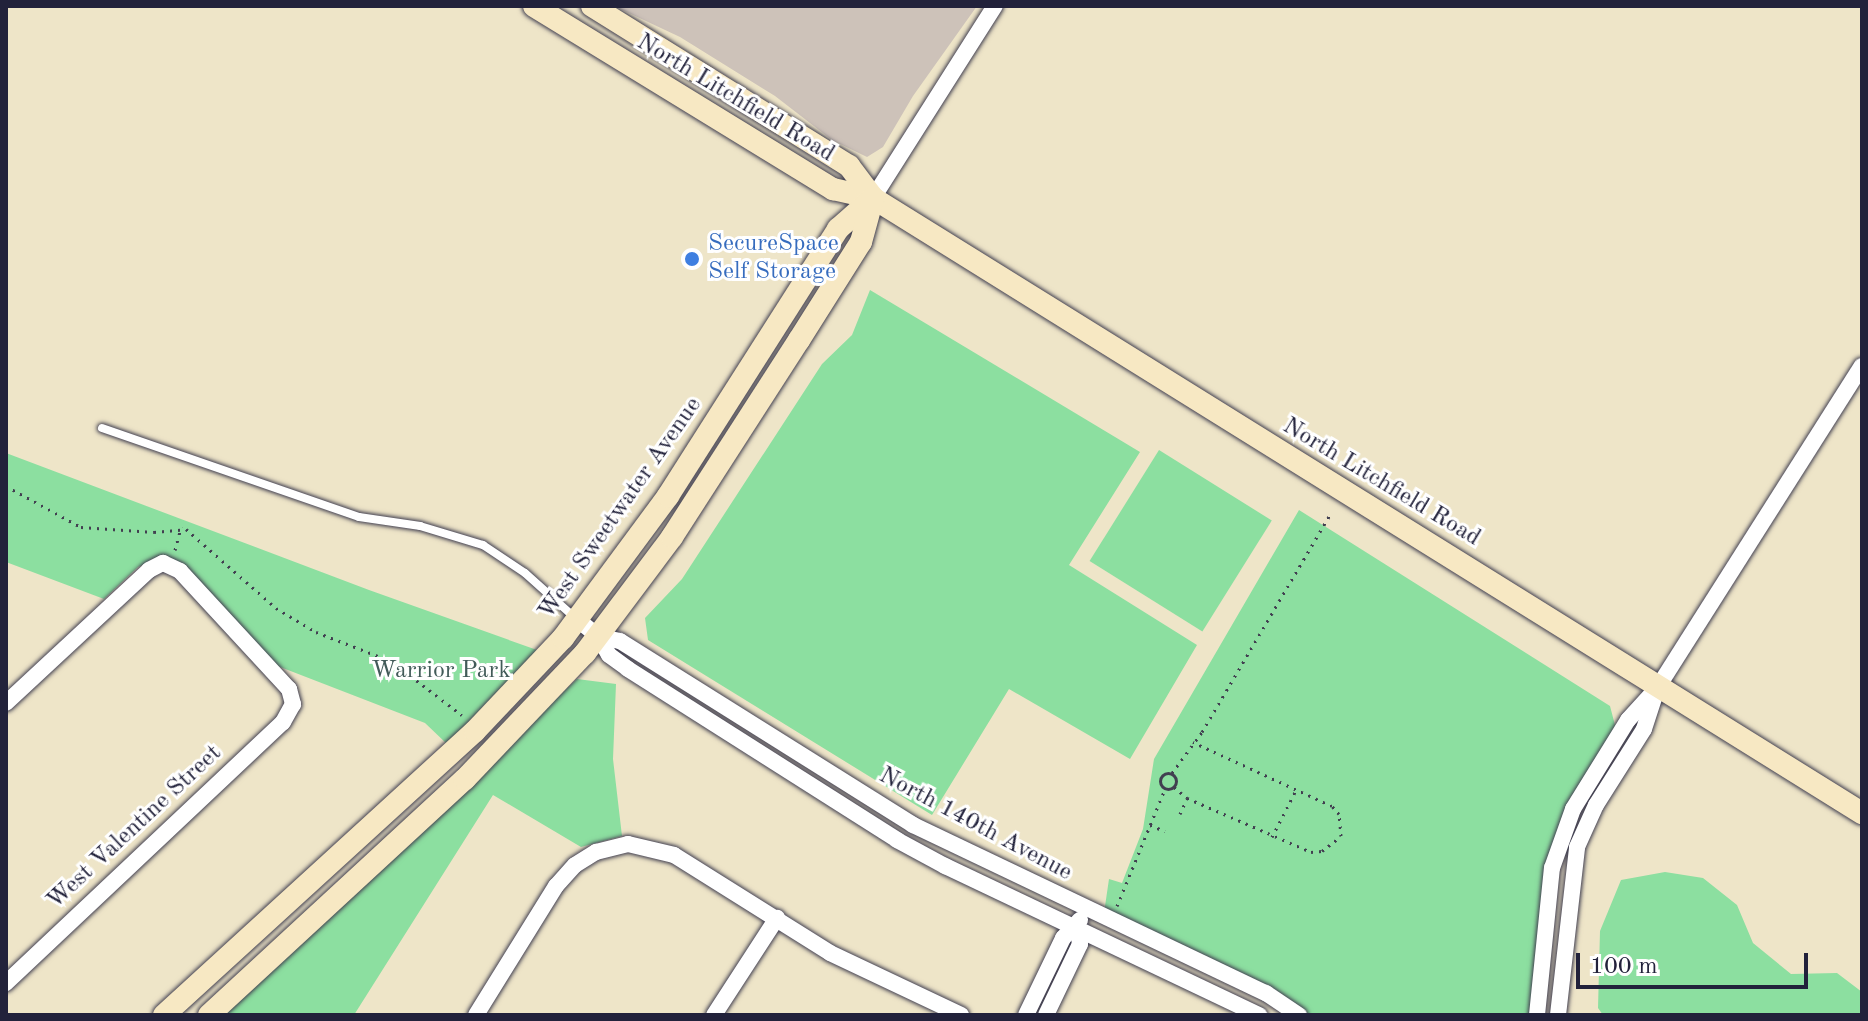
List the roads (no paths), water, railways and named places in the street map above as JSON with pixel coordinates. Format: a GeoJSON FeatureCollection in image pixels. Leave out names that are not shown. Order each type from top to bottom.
{"type":"FeatureCollection","features":[{"type":"Feature","properties":{"kind":"street","name":"North Litchfield Road"},"geometry":{"type":"LineString","coordinates":[[534,6],[833,189],[873,198],[1862,813]]}},
{"type":"Feature","properties":{"kind":"street","name":"North Litchfield Road"},"geometry":{"type":"LineString","coordinates":[[592,6],[849,166],[873,198]]}},
{"type":"Feature","properties":{"kind":"street","name":"West Sweetwater Avenue"},"geometry":{"type":"LineString","coordinates":[[164,1015],[475,731],[578,620],[668,496],[838,229],[873,198],[995,6]]}},
{"type":"Feature","properties":{"kind":"street","name":"West Sweetwater Avenue"},"geometry":{"type":"LineString","coordinates":[[209,1015],[493,752],[565,677],[680,526],[861,242],[873,198]]}},
{"type":"Feature","properties":{"kind":"street"},"geometry":{"type":"LineString","coordinates":[[1537,1015],[1552,868],[1564,826],[1628,720],[1658,687],[1862,366]]}},
{"type":"Feature","properties":{"kind":"street","name":"West Valentine Street"},"geometry":{"type":"LineString","coordinates":[[6,703],[149,570],[169,560],[289,689],[293,704],[283,722],[6,983]]}},
{"type":"Feature","properties":{"kind":"street","name":"North 140th Avenue"},"geometry":{"type":"LineString","coordinates":[[578,620],[598,636],[609,655],[628,669],[897,840],[945,866],[1259,1015]]}},
{"type":"Feature","properties":{"kind":"street","name":"North 140th Avenue"},"geometry":{"type":"LineString","coordinates":[[598,636],[620,641],[913,825],[1266,993],[1299,1015]]}},
{"type":"Feature","properties":{"kind":"street"},"geometry":{"type":"LineString","coordinates":[[1558,1015],[1577,847],[1596,805],[1644,729],[1658,687]]}},
{"type":"Feature","properties":{"kind":"street"},"geometry":{"type":"LineString","coordinates":[[476,1015],[556,886],[575,865],[596,852],[628,844],[674,855],[830,953],[961,1015]]}},
{"type":"Feature","properties":{"kind":"street"},"geometry":{"type":"LineString","coordinates":[[1026,1015],[1063,938],[1077,926],[1085,909]]}},
{"type":"Feature","properties":{"kind":"street"},"geometry":{"type":"LineString","coordinates":[[714,1015],[777,918]]}},
{"type":"Feature","properties":{"kind":"street"},"geometry":{"type":"LineString","coordinates":[[1046,1015],[1080,944],[1077,926]]}},
{"type":"Feature","properties":{"kind":"street"},"geometry":{"type":"LineString","coordinates":[[236,950],[258,970]]}},
{"type":"Feature","properties":{"kind":"lane"},"geometry":{"type":"LineString","coordinates":[[102,428],[359,517],[420,526],[483,545],[525,573],[578,620]]}},
{"type":"Feature","properties":{"kind":"place","name":"SecureSpace Self Storage"},"geometry":{"type":"Point","coordinates":[692,259]}},
{"type":"Feature","properties":{"kind":"park label","name":"Warrior Park"},"geometry":{"type":"Point","coordinates":[441,672]}}]}
